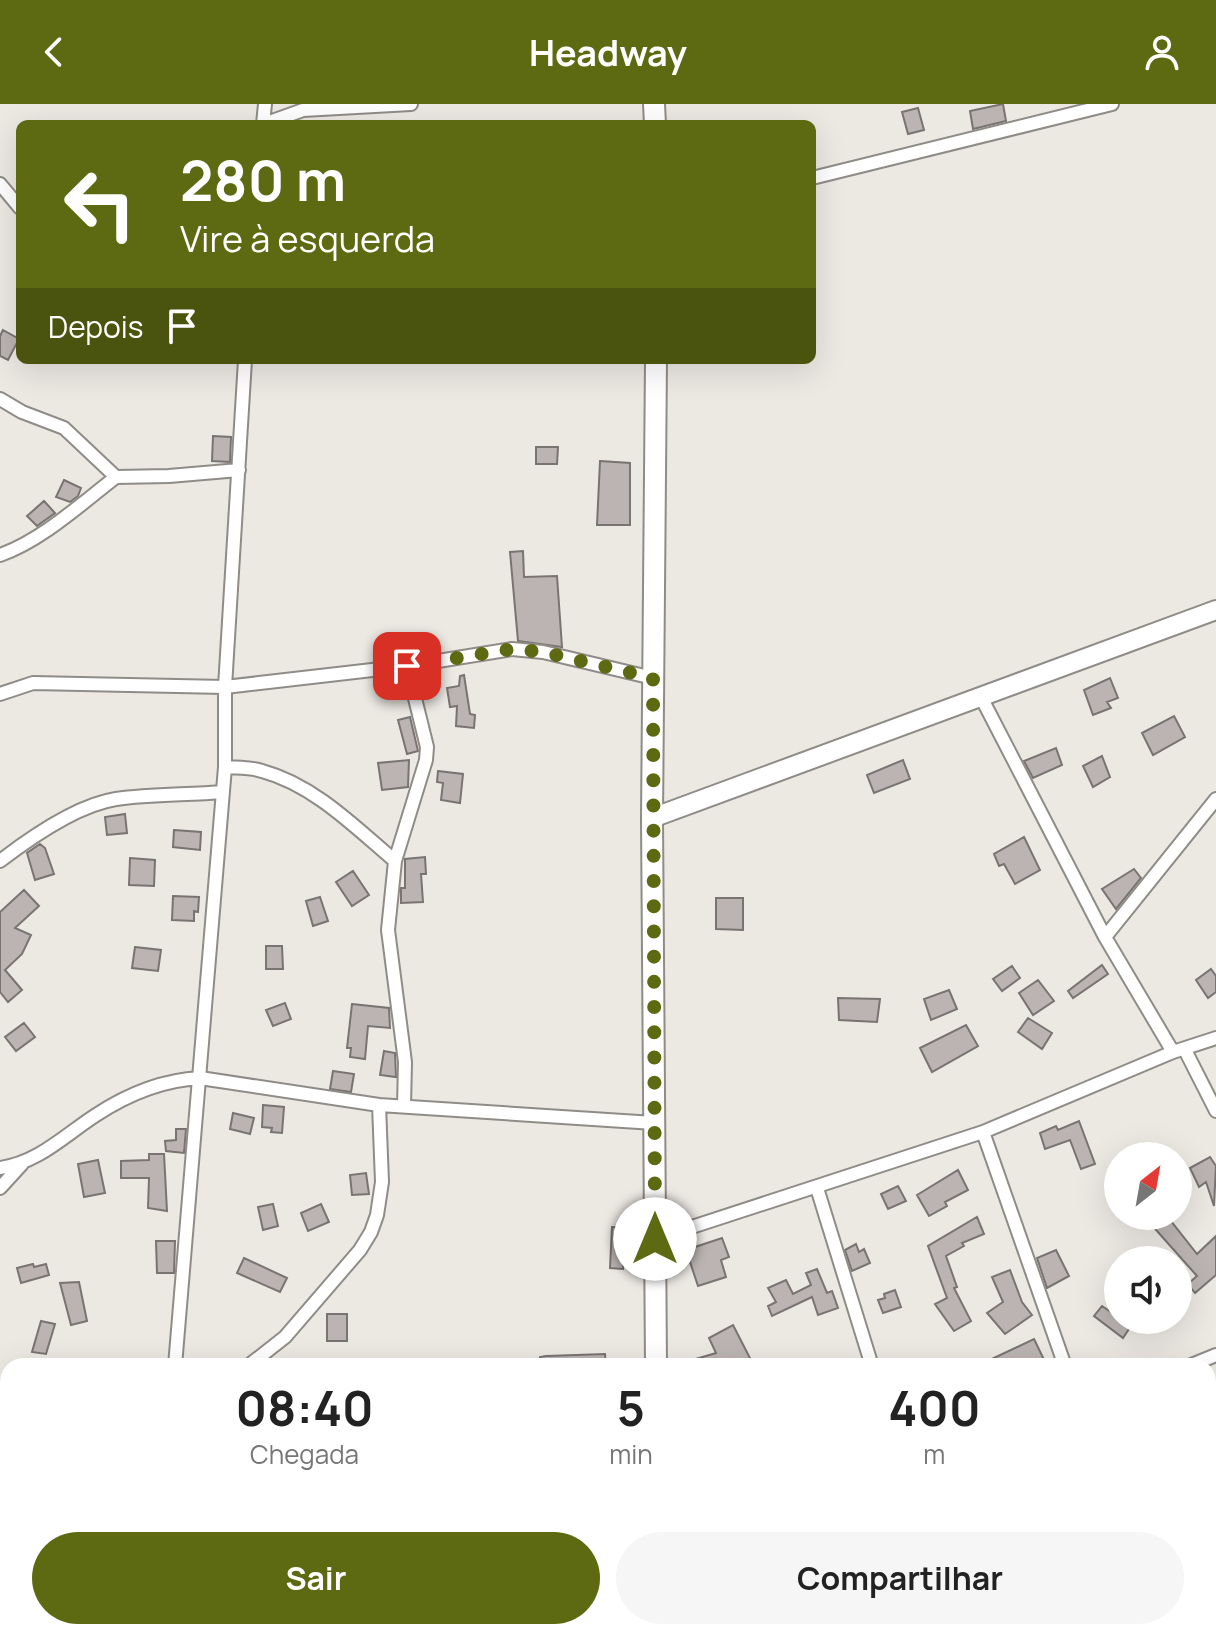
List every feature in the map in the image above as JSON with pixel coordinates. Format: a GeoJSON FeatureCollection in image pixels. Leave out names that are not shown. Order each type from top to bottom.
{"type":"FeatureCollection","features":[{"type":"Feature","properties":{"kind":"main road"},"geometry":{"type":"LineString","coordinates":[[656,364],[652,818],[656,1358]]}},
{"type":"Feature","properties":{"kind":"street"},"geometry":{"type":"LineString","coordinates":[[272,120],[300,107],[411,104]]}},
{"type":"Feature","properties":{"kind":"street"},"geometry":{"type":"LineString","coordinates":[[816,177],[1112,104]]}},
{"type":"Feature","properties":{"kind":"street"},"geometry":{"type":"LineString","coordinates":[[0,184],[16,203]]}},
{"type":"Feature","properties":{"kind":"street"},"geometry":{"type":"LineString","coordinates":[[176,1358],[225,767],[225,687],[245,364]]}},
{"type":"Feature","properties":{"kind":"street"},"geometry":{"type":"LineString","coordinates":[[0,399],[22,412],[64,428],[116,477]]}},
{"type":"Feature","properties":{"kind":"street"},"geometry":{"type":"LineString","coordinates":[[0,555],[60,520],[116,477],[239,470]]}},
{"type":"Feature","properties":{"kind":"street"},"geometry":{"type":"LineString","coordinates":[[652,818],[1216,610]]}},
{"type":"Feature","properties":{"kind":"street"},"geometry":{"type":"LineString","coordinates":[[0,694],[33,683],[225,687],[407,666],[512,649],[543,652],[653,678]]}},
{"type":"Feature","properties":{"kind":"street"},"geometry":{"type":"LineString","coordinates":[[404,1106],[405,1062],[388,930],[395,861],[426,760],[427,747],[407,666]]}},
{"type":"Feature","properties":{"kind":"street"},"geometry":{"type":"LineString","coordinates":[[981,697],[1105,937],[1216,1111]]}},
{"type":"Feature","properties":{"kind":"street"},"geometry":{"type":"LineString","coordinates":[[225,767],[259,770],[305,790],[334,809],[395,861]]}},
{"type":"Feature","properties":{"kind":"street"},"geometry":{"type":"LineString","coordinates":[[0,861],[57,823],[92,806],[115,799],[223,792]]}},
{"type":"Feature","properties":{"kind":"street"},"geometry":{"type":"LineString","coordinates":[[1105,937],[1216,799]]}},
{"type":"Feature","properties":{"kind":"street"},"geometry":{"type":"LineString","coordinates":[[655,1239],[983,1132],[1216,1038]]}},
{"type":"Feature","properties":{"kind":"street"},"geometry":{"type":"LineString","coordinates":[[0,1188],[22,1164],[55,1145],[97,1114],[135,1093],[173,1080],[200,1078],[379,1105],[654,1123]]}},
{"type":"Feature","properties":{"kind":"street"},"geometry":{"type":"LineString","coordinates":[[258,1358],[285,1337],[360,1250],[371,1232],[382,1182],[379,1105]]}},
{"type":"Feature","properties":{"kind":"street"},"geometry":{"type":"LineString","coordinates":[[983,1132],[1062,1358]]}},
{"type":"Feature","properties":{"kind":"street"},"geometry":{"type":"LineString","coordinates":[[0,1168],[22,1164]]}},
{"type":"Feature","properties":{"kind":"street"},"geometry":{"type":"LineString","coordinates":[[817,1188],[870,1358]]}},
{"type":"Feature","properties":{"kind":"building"},"geometry":{"type":"Polygon","coordinates":[[[1003,104],[1006,121],[973,129],[970,111],[1003,104]]]}},
{"type":"Feature","properties":{"kind":"building"},"geometry":{"type":"Polygon","coordinates":[[[918,108],[924,130],[908,134],[902,112],[918,108]]]}},
{"type":"Feature","properties":{"kind":"building"},"geometry":{"type":"Polygon","coordinates":[[[3,330],[16,337],[16,345],[8,360],[0,356],[3,330]]]}},
{"type":"Feature","properties":{"kind":"building"},"geometry":{"type":"Polygon","coordinates":[[[213,436],[231,437],[230,462],[212,461],[213,436]]]}},
{"type":"Feature","properties":{"kind":"building"},"geometry":{"type":"Polygon","coordinates":[[[536,447],[558,447],[557,464],[536,464],[536,447]]]}},
{"type":"Feature","properties":{"kind":"building"},"geometry":{"type":"Polygon","coordinates":[[[600,461],[630,463],[630,525],[597,525],[600,461]]]}},
{"type":"Feature","properties":{"kind":"building"},"geometry":{"type":"Polygon","coordinates":[[[64,480],[81,488],[78,496],[70,502],[56,497],[64,480]]]}},
{"type":"Feature","properties":{"kind":"building"},"geometry":{"type":"Polygon","coordinates":[[[44,501],[55,513],[37,526],[27,516],[44,501]]]}},
{"type":"Feature","properties":{"kind":"building"},"geometry":{"type":"Polygon","coordinates":[[[523,551],[524,577],[557,576],[562,647],[518,641],[510,552],[523,551]]]}},
{"type":"Feature","properties":{"kind":"building"},"geometry":{"type":"Polygon","coordinates":[[[464,675],[470,714],[475,715],[474,728],[456,726],[457,706],[450,707],[447,688],[459,686],[460,676],[464,675]]]}},
{"type":"Feature","properties":{"kind":"building"},"geometry":{"type":"Polygon","coordinates":[[[1110,678],[1118,698],[1107,702],[1111,708],[1093,715],[1084,690],[1110,678]]]}},
{"type":"Feature","properties":{"kind":"building"},"geometry":{"type":"Polygon","coordinates":[[[1174,716],[1185,737],[1153,755],[1142,733],[1174,716]]]}},
{"type":"Feature","properties":{"kind":"building"},"geometry":{"type":"Polygon","coordinates":[[[410,717],[418,751],[407,754],[398,720],[410,717]]]}},
{"type":"Feature","properties":{"kind":"building"},"geometry":{"type":"Polygon","coordinates":[[[1056,748],[1062,765],[1033,778],[1024,761],[1056,748]]]}},
{"type":"Feature","properties":{"kind":"building"},"geometry":{"type":"Polygon","coordinates":[[[1102,756],[1110,777],[1093,787],[1083,766],[1102,756]]]}},
{"type":"Feature","properties":{"kind":"building"},"geometry":{"type":"Polygon","coordinates":[[[409,760],[408,787],[382,790],[378,763],[409,760]]]}},
{"type":"Feature","properties":{"kind":"building"},"geometry":{"type":"Polygon","coordinates":[[[903,760],[910,779],[874,793],[867,775],[903,760]]]}},
{"type":"Feature","properties":{"kind":"building"},"geometry":{"type":"Polygon","coordinates":[[[438,771],[463,774],[460,803],[441,800],[443,783],[437,782],[438,771]]]}},
{"type":"Feature","properties":{"kind":"building"},"geometry":{"type":"Polygon","coordinates":[[[125,814],[127,833],[107,835],[105,817],[125,814]]]}},
{"type":"Feature","properties":{"kind":"building"},"geometry":{"type":"Polygon","coordinates":[[[174,830],[201,832],[200,850],[173,847],[174,830]]]}},
{"type":"Feature","properties":{"kind":"building"},"geometry":{"type":"Polygon","coordinates":[[[1024,837],[1040,870],[1015,884],[1004,864],[999,866],[994,854],[1024,837]]]}},
{"type":"Feature","properties":{"kind":"building"},"geometry":{"type":"Polygon","coordinates":[[[40,844],[45,848],[54,874],[35,880],[27,853],[40,844]]]}},
{"type":"Feature","properties":{"kind":"building"},"geometry":{"type":"Polygon","coordinates":[[[425,857],[426,874],[421,874],[423,902],[401,903],[401,888],[405,888],[405,859],[425,857]]]}},
{"type":"Feature","properties":{"kind":"building"},"geometry":{"type":"Polygon","coordinates":[[[130,858],[155,860],[154,886],[129,885],[130,858]]]}},
{"type":"Feature","properties":{"kind":"building"},"geometry":{"type":"Polygon","coordinates":[[[1134,869],[1141,878],[1116,909],[1102,889],[1134,869]]]}},
{"type":"Feature","properties":{"kind":"building"},"geometry":{"type":"Polygon","coordinates":[[[353,871],[369,895],[352,906],[336,882],[353,871]]]}},
{"type":"Feature","properties":{"kind":"building"},"geometry":{"type":"Polygon","coordinates":[[[24,890],[39,906],[15,928],[31,935],[22,954],[5,970],[22,990],[8,1002],[0,992],[0,912],[24,890]]]}},
{"type":"Feature","properties":{"kind":"building"},"geometry":{"type":"Polygon","coordinates":[[[173,896],[199,897],[194,921],[172,920],[173,896]]]}},
{"type":"Feature","properties":{"kind":"building"},"geometry":{"type":"Polygon","coordinates":[[[320,897],[328,921],[313,926],[306,901],[320,897]]]}},
{"type":"Feature","properties":{"kind":"building"},"geometry":{"type":"Polygon","coordinates":[[[716,898],[743,898],[743,930],[716,929],[716,898]]]}},
{"type":"Feature","properties":{"kind":"building"},"geometry":{"type":"Polygon","coordinates":[[[266,946],[282,946],[283,969],[266,969],[266,946]]]}},
{"type":"Feature","properties":{"kind":"building"},"geometry":{"type":"Polygon","coordinates":[[[135,947],[161,950],[158,971],[132,968],[135,947]]]}},
{"type":"Feature","properties":{"kind":"building"},"geometry":{"type":"Polygon","coordinates":[[[1102,965],[1108,974],[1073,998],[1068,991],[1102,965]]]}},
{"type":"Feature","properties":{"kind":"building"},"geometry":{"type":"Polygon","coordinates":[[[1012,966],[1020,978],[1002,991],[993,979],[1012,966]]]}},
{"type":"Feature","properties":{"kind":"building"},"geometry":{"type":"Polygon","coordinates":[[[1211,969],[1216,976],[1216,992],[1208,998],[1196,980],[1211,969]]]}},
{"type":"Feature","properties":{"kind":"building"},"geometry":{"type":"Polygon","coordinates":[[[1038,980],[1054,1001],[1033,1015],[1019,993],[1038,980]]]}},
{"type":"Feature","properties":{"kind":"building"},"geometry":{"type":"Polygon","coordinates":[[[949,990],[957,1009],[931,1020],[924,999],[949,990]]]}},
{"type":"Feature","properties":{"kind":"building"},"geometry":{"type":"Polygon","coordinates":[[[838,998],[880,999],[877,1022],[839,1020],[838,998]]]}},
{"type":"Feature","properties":{"kind":"building"},"geometry":{"type":"Polygon","coordinates":[[[285,1003],[291,1019],[273,1026],[266,1010],[285,1003]]]}},
{"type":"Feature","properties":{"kind":"building"},"geometry":{"type":"Polygon","coordinates":[[[352,1004],[389,1008],[390,1028],[368,1026],[365,1059],[350,1057],[351,1048],[347,1048],[352,1004]]]}},
{"type":"Feature","properties":{"kind":"building"},"geometry":{"type":"Polygon","coordinates":[[[1028,1018],[1052,1033],[1042,1049],[1018,1032],[1028,1018]]]}},
{"type":"Feature","properties":{"kind":"building"},"geometry":{"type":"Polygon","coordinates":[[[24,1023],[35,1037],[16,1051],[5,1037],[24,1023]]]}},
{"type":"Feature","properties":{"kind":"building"},"geometry":{"type":"Polygon","coordinates":[[[966,1025],[978,1046],[932,1072],[920,1048],[966,1025]]]}},
{"type":"Feature","properties":{"kind":"building"},"geometry":{"type":"Polygon","coordinates":[[[384,1051],[395,1053],[396,1077],[380,1075],[384,1051]]]}},
{"type":"Feature","properties":{"kind":"building"},"geometry":{"type":"Polygon","coordinates":[[[333,1071],[354,1074],[351,1092],[330,1089],[333,1071]]]}},
{"type":"Feature","properties":{"kind":"building"},"geometry":{"type":"Polygon","coordinates":[[[263,1105],[284,1107],[282,1133],[262,1127],[263,1105]]]}},
{"type":"Feature","properties":{"kind":"building"},"geometry":{"type":"Polygon","coordinates":[[[233,1113],[254,1118],[250,1134],[230,1129],[233,1113]]]}},
{"type":"Feature","properties":{"kind":"building"},"geometry":{"type":"Polygon","coordinates":[[[1079,1121],[1095,1164],[1081,1169],[1070,1140],[1045,1149],[1040,1133],[1056,1126],[1058,1130],[1079,1121]]]}},
{"type":"Feature","properties":{"kind":"building"},"geometry":{"type":"Polygon","coordinates":[[[176,1129],[186,1129],[184,1153],[166,1151],[165,1141],[176,1140],[176,1129]]]}},
{"type":"Feature","properties":{"kind":"building"},"geometry":{"type":"Polygon","coordinates":[[[149,1154],[164,1154],[167,1211],[148,1208],[149,1178],[121,1178],[121,1161],[149,1160],[149,1154]]]}},
{"type":"Feature","properties":{"kind":"building"},"geometry":{"type":"Polygon","coordinates":[[[1210,1157],[1216,1166],[1214,1206],[1206,1182],[1199,1187],[1192,1167],[1210,1157]]]}},
{"type":"Feature","properties":{"kind":"building"},"geometry":{"type":"Polygon","coordinates":[[[98,1160],[105,1193],[84,1197],[78,1164],[98,1160]]]}},
{"type":"Feature","properties":{"kind":"building"},"geometry":{"type":"Polygon","coordinates":[[[958,1170],[968,1190],[945,1202],[947,1206],[929,1216],[917,1195],[958,1170]]]}},
{"type":"Feature","properties":{"kind":"building"},"geometry":{"type":"Polygon","coordinates":[[[366,1173],[369,1194],[352,1195],[350,1175],[366,1173]]]}},
{"type":"Feature","properties":{"kind":"building"},"geometry":{"type":"Polygon","coordinates":[[[898,1186],[906,1201],[888,1209],[881,1194],[898,1186]]]}},
{"type":"Feature","properties":{"kind":"building"},"geometry":{"type":"Polygon","coordinates":[[[273,1204],[278,1226],[263,1230],[258,1207],[273,1204]]]}},
{"type":"Feature","properties":{"kind":"building"},"geometry":{"type":"Polygon","coordinates":[[[321,1204],[329,1222],[308,1231],[301,1213],[321,1204]]]}},
{"type":"Feature","properties":{"kind":"building"},"geometry":{"type":"Polygon","coordinates":[[[977,1217],[984,1234],[962,1243],[964,1246],[946,1256],[957,1287],[954,1288],[971,1321],[954,1331],[935,1304],[947,1298],[928,1246],[977,1217]]]}},
{"type":"Feature","properties":{"kind":"building"},"geometry":{"type":"Polygon","coordinates":[[[612,1227],[625,1228],[623,1269],[610,1268],[612,1227]]]}},
{"type":"Feature","properties":{"kind":"building"},"geometry":{"type":"Polygon","coordinates":[[[1156,1230],[1178,1230],[1191,1246],[1170,1246],[1156,1230]]]}},
{"type":"Feature","properties":{"kind":"building"},"geometry":{"type":"Polygon","coordinates":[[[1216,1236],[1216,1275],[1195,1293],[1192,1280],[1197,1276],[1192,1270],[1192,1248],[1197,1254],[1216,1236]]]}},
{"type":"Feature","properties":{"kind":"building"},"geometry":{"type":"Polygon","coordinates":[[[722,1238],[729,1257],[721,1260],[726,1277],[698,1286],[686,1250],[722,1238]]]}},
{"type":"Feature","properties":{"kind":"building"},"geometry":{"type":"Polygon","coordinates":[[[156,1241],[175,1241],[174,1273],[157,1273],[156,1241]]]}},
{"type":"Feature","properties":{"kind":"building"},"geometry":{"type":"Polygon","coordinates":[[[856,1244],[859,1252],[864,1249],[870,1263],[852,1271],[845,1250],[856,1244]]]}},
{"type":"Feature","properties":{"kind":"building"},"geometry":{"type":"Polygon","coordinates":[[[1056,1250],[1069,1276],[1047,1288],[1037,1258],[1056,1250]]]}},
{"type":"Feature","properties":{"kind":"building"},"geometry":{"type":"Polygon","coordinates":[[[244,1258],[287,1278],[280,1292],[237,1273],[244,1258]]]}},
{"type":"Feature","properties":{"kind":"building"},"geometry":{"type":"Polygon","coordinates":[[[33,1264],[34,1267],[46,1264],[49,1275],[21,1283],[17,1268],[33,1264]]]}},
{"type":"Feature","properties":{"kind":"building"},"geometry":{"type":"Polygon","coordinates":[[[817,1269],[827,1293],[832,1291],[838,1308],[818,1315],[812,1297],[772,1316],[768,1306],[776,1302],[768,1288],[786,1280],[793,1294],[811,1285],[806,1273],[817,1269]]]}},
{"type":"Feature","properties":{"kind":"building"},"geometry":{"type":"Polygon","coordinates":[[[1010,1270],[1022,1302],[1032,1315],[1005,1334],[987,1313],[1003,1302],[992,1277],[1010,1270]]]}},
{"type":"Feature","properties":{"kind":"building"},"geometry":{"type":"Polygon","coordinates":[[[79,1282],[87,1321],[71,1325],[60,1283],[79,1282]]]}},
{"type":"Feature","properties":{"kind":"building"},"geometry":{"type":"Polygon","coordinates":[[[895,1290],[901,1307],[883,1313],[878,1300],[895,1290]]]}},
{"type":"Feature","properties":{"kind":"building"},"geometry":{"type":"Polygon","coordinates":[[[1102,1306],[1104,1307],[1104,1324],[1094,1316],[1102,1306]]]}},
{"type":"Feature","properties":{"kind":"building"},"geometry":{"type":"Polygon","coordinates":[[[327,1314],[347,1314],[347,1341],[327,1341],[327,1314]]]}},
{"type":"Feature","properties":{"kind":"building"},"geometry":{"type":"Polygon","coordinates":[[[41,1321],[55,1324],[46,1354],[32,1352],[41,1321]]]}},
{"type":"Feature","properties":{"kind":"building"},"geometry":{"type":"Polygon","coordinates":[[[733,1325],[750,1358],[699,1358],[716,1353],[709,1338],[733,1325]]]}},
{"type":"Feature","properties":{"kind":"building"},"geometry":{"type":"Polygon","coordinates":[[[1034,1339],[1043,1358],[994,1358],[1034,1339]]]}},
{"type":"Feature","properties":{"kind":"building"},"geometry":{"type":"Polygon","coordinates":[[[605,1354],[605,1358],[540,1358],[605,1354]]]}},
{"type":"Feature","properties":{"kind":"route"},"geometry":{"type":"LineString","coordinates":[[407,666],[512,649],[543,652],[653,678],[655,1239]]}}]}
